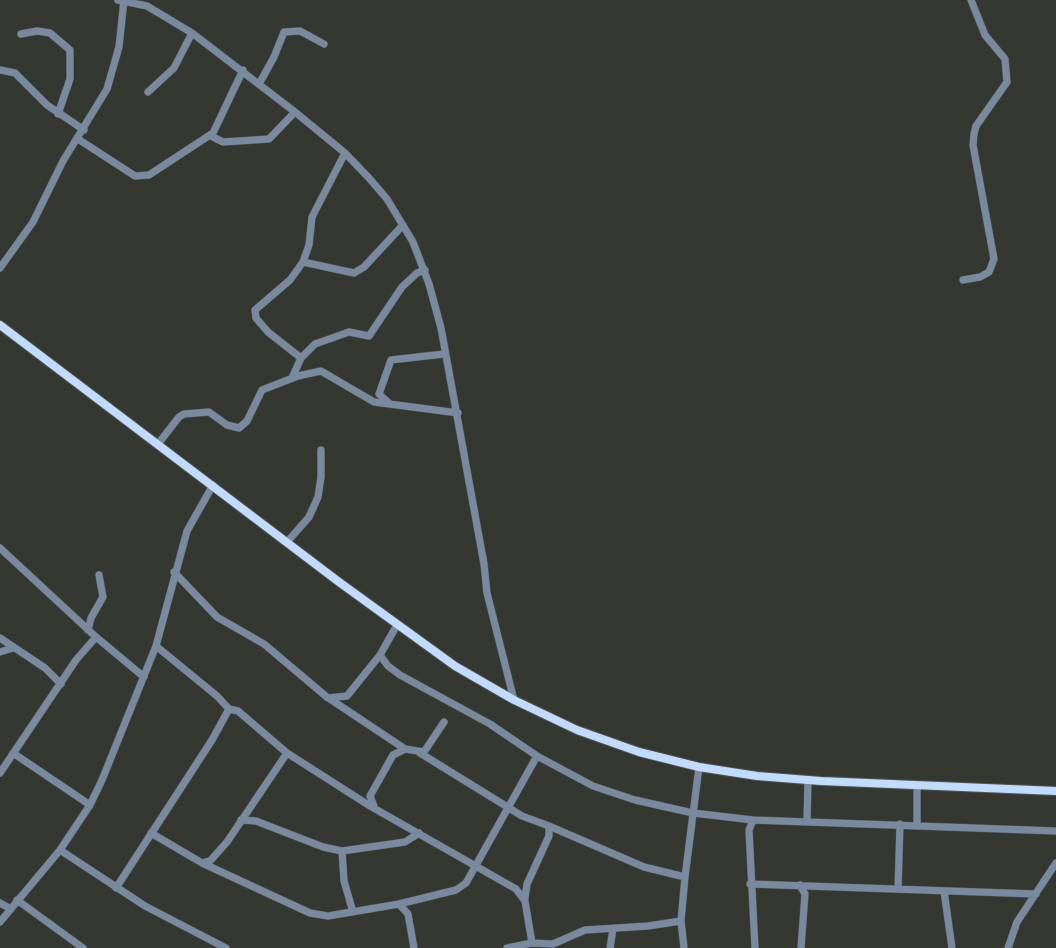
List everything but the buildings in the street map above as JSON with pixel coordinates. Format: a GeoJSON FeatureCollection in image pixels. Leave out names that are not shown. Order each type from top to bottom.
{"type":"FeatureCollection","features":[{"type":"Feature","properties":{"kind":"main road"},"geometry":{"type":"LineString","coordinates":[[0,326],[397,625],[455,666],[514,700],[605,741],[699,766],[808,780],[1056,791]]}},
{"type":"Feature","properties":{"kind":"street"},"geometry":{"type":"LineString","coordinates":[[963,280],[980,278],[988,272],[994,259],[974,134],[976,126],[1004,90],[1007,82],[1005,60],[985,35],[971,0]]}},
{"type":"Feature","properties":{"kind":"street"},"geometry":{"type":"LineString","coordinates":[[0,268],[33,222],[63,161],[107,89],[114,70],[122,1],[147,6],[192,33],[243,70],[345,153],[387,200],[403,225],[424,270],[441,328],[444,354],[458,413],[487,593],[514,700]]}},
{"type":"Feature","properties":{"kind":"street"},"geometry":{"type":"LineString","coordinates":[[21,34],[43,31],[56,37],[70,48],[70,79],[58,114]]}},
{"type":"Feature","properties":{"kind":"street"},"geometry":{"type":"LineString","coordinates":[[259,84],[274,57],[284,32],[300,31],[324,44]]}},
{"type":"Feature","properties":{"kind":"street"},"geometry":{"type":"LineString","coordinates":[[148,92],[174,68],[192,33]]}},
{"type":"Feature","properties":{"kind":"street"},"geometry":{"type":"LineString","coordinates":[[0,70],[15,74],[58,114],[84,130]]}},
{"type":"Feature","properties":{"kind":"street"},"geometry":{"type":"LineString","coordinates":[[78,139],[139,177],[149,175],[211,136],[243,70]]}},
{"type":"Feature","properties":{"kind":"street"},"geometry":{"type":"LineString","coordinates":[[211,136],[224,142],[269,139],[295,112]]}},
{"type":"Feature","properties":{"kind":"street"},"geometry":{"type":"LineString","coordinates":[[301,358],[268,332],[255,314],[260,303],[290,279],[303,262],[309,244],[312,217],[345,153]]}},
{"type":"Feature","properties":{"kind":"street"},"geometry":{"type":"LineString","coordinates":[[303,262],[354,273],[364,267],[403,225]]}},
{"type":"Feature","properties":{"kind":"street"},"geometry":{"type":"LineString","coordinates":[[292,378],[301,358],[315,344],[349,332],[369,336],[402,286],[424,270]]}},
{"type":"Feature","properties":{"kind":"street"},"geometry":{"type":"LineString","coordinates":[[390,404],[379,394],[391,360],[444,354]]}},
{"type":"Feature","properties":{"kind":"street"},"geometry":{"type":"LineString","coordinates":[[158,444],[179,417],[184,414],[209,412],[227,425],[240,428],[247,421],[262,390],[292,378],[321,371],[368,400],[458,413]]}},
{"type":"Feature","properties":{"kind":"street"},"geometry":{"type":"LineString","coordinates":[[288,541],[309,517],[318,497],[321,450]]}},
{"type":"Feature","properties":{"kind":"street"},"geometry":{"type":"LineString","coordinates":[[0,922],[60,850],[90,805],[156,646],[174,572],[187,531],[213,485]]}},
{"type":"Feature","properties":{"kind":"street"},"geometry":{"type":"LineString","coordinates":[[0,548],[88,630],[144,677]]}},
{"type":"Feature","properties":{"kind":"street"},"geometry":{"type":"LineString","coordinates":[[174,572],[217,617],[264,644],[328,698],[405,749],[420,753],[522,816],[644,867],[685,877]]}},
{"type":"Feature","properties":{"kind":"street"},"geometry":{"type":"LineString","coordinates":[[88,630],[91,618],[103,597],[99,575]]}},
{"type":"Feature","properties":{"kind":"street"},"geometry":{"type":"LineString","coordinates":[[328,698],[347,696],[380,655],[397,625]]}},
{"type":"Feature","properties":{"kind":"street"},"geometry":{"type":"LineString","coordinates":[[0,773],[76,660],[96,637]]}},
{"type":"Feature","properties":{"kind":"street"},"geometry":{"type":"LineString","coordinates":[[1,639],[45,668],[61,684]]}},
{"type":"Feature","properties":{"kind":"street"},"geometry":{"type":"LineString","coordinates":[[1,639],[0,652],[13,648]]}},
{"type":"Feature","properties":{"kind":"street"},"geometry":{"type":"LineString","coordinates":[[156,646],[217,696],[228,709],[247,717],[284,750],[375,808],[516,889],[525,901]]}},
{"type":"Feature","properties":{"kind":"street"},"geometry":{"type":"LineString","coordinates":[[380,655],[388,666],[400,675],[490,724],[537,756],[610,793],[693,813],[753,820],[900,824],[941,829],[974,827],[1056,831]]}},
{"type":"Feature","properties":{"kind":"street"},"geometry":{"type":"LineString","coordinates":[[116,888],[212,740],[228,709]]}},
{"type":"Feature","properties":{"kind":"street"},"geometry":{"type":"LineString","coordinates":[[420,753],[426,749],[444,722]]}},
{"type":"Feature","properties":{"kind":"street"},"geometry":{"type":"LineString","coordinates":[[375,808],[370,796],[393,755],[405,749]]}},
{"type":"Feature","properties":{"kind":"street"},"geometry":{"type":"LineString","coordinates":[[202,863],[214,857],[241,820],[279,763],[284,750]]}},
{"type":"Feature","properties":{"kind":"street"},"geometry":{"type":"LineString","coordinates":[[13,753],[90,805]]}},
{"type":"Feature","properties":{"kind":"street"},"geometry":{"type":"LineString","coordinates":[[151,833],[202,863],[310,913],[328,916],[399,904],[461,888],[477,865],[537,756]]}},
{"type":"Feature","properties":{"kind":"street"},"geometry":{"type":"LineString","coordinates":[[684,948],[681,921],[699,766]]}},
{"type":"Feature","properties":{"kind":"street"},"geometry":{"type":"LineString","coordinates":[[807,822],[808,780]]}},
{"type":"Feature","properties":{"kind":"street"},"geometry":{"type":"LineString","coordinates":[[917,785],[917,825]]}},
{"type":"Feature","properties":{"kind":"street"},"geometry":{"type":"LineString","coordinates":[[241,820],[256,821],[323,847],[342,851],[405,842],[419,833]]}},
{"type":"Feature","properties":{"kind":"street"},"geometry":{"type":"LineString","coordinates":[[753,820],[749,830],[755,948]]}},
{"type":"Feature","properties":{"kind":"street"},"geometry":{"type":"LineString","coordinates":[[898,890],[900,824]]}},
{"type":"Feature","properties":{"kind":"street"},"geometry":{"type":"LineString","coordinates":[[532,943],[525,901],[527,884],[549,836],[549,826]]}},
{"type":"Feature","properties":{"kind":"street"},"geometry":{"type":"LineString","coordinates":[[60,850],[145,906],[226,948]]}},
{"type":"Feature","properties":{"kind":"street"},"geometry":{"type":"LineString","coordinates":[[342,851],[344,881],[353,912]]}},
{"type":"Feature","properties":{"kind":"street"},"geometry":{"type":"LineString","coordinates":[[1008,948],[1017,922],[1056,863]]}},
{"type":"Feature","properties":{"kind":"street"},"geometry":{"type":"LineString","coordinates":[[516,889],[527,884]]}},
{"type":"Feature","properties":{"kind":"street"},"geometry":{"type":"LineString","coordinates":[[750,884],[1036,894]]}},
{"type":"Feature","properties":{"kind":"street"},"geometry":{"type":"LineString","coordinates":[[800,885],[805,894],[801,948]]}},
{"type":"Feature","properties":{"kind":"street"},"geometry":{"type":"LineString","coordinates":[[805,894],[812,885]]}},
{"type":"Feature","properties":{"kind":"street"},"geometry":{"type":"LineString","coordinates":[[944,891],[952,948]]}},
{"type":"Feature","properties":{"kind":"street"},"geometry":{"type":"LineString","coordinates":[[17,900],[83,948]]}},
{"type":"Feature","properties":{"kind":"street"},"geometry":{"type":"LineString","coordinates":[[408,914],[414,900]]}},
{"type":"Feature","properties":{"kind":"street"},"geometry":{"type":"LineString","coordinates":[[0,903],[11,909]]}},
{"type":"Feature","properties":{"kind":"street"},"geometry":{"type":"LineString","coordinates":[[399,904],[408,914],[414,948]]}},
{"type":"Feature","properties":{"kind":"street"},"geometry":{"type":"LineString","coordinates":[[507,948],[532,943],[553,944],[585,930],[681,921]]}},
{"type":"Feature","properties":{"kind":"street"},"geometry":{"type":"LineString","coordinates":[[610,948],[613,929]]}}]}
